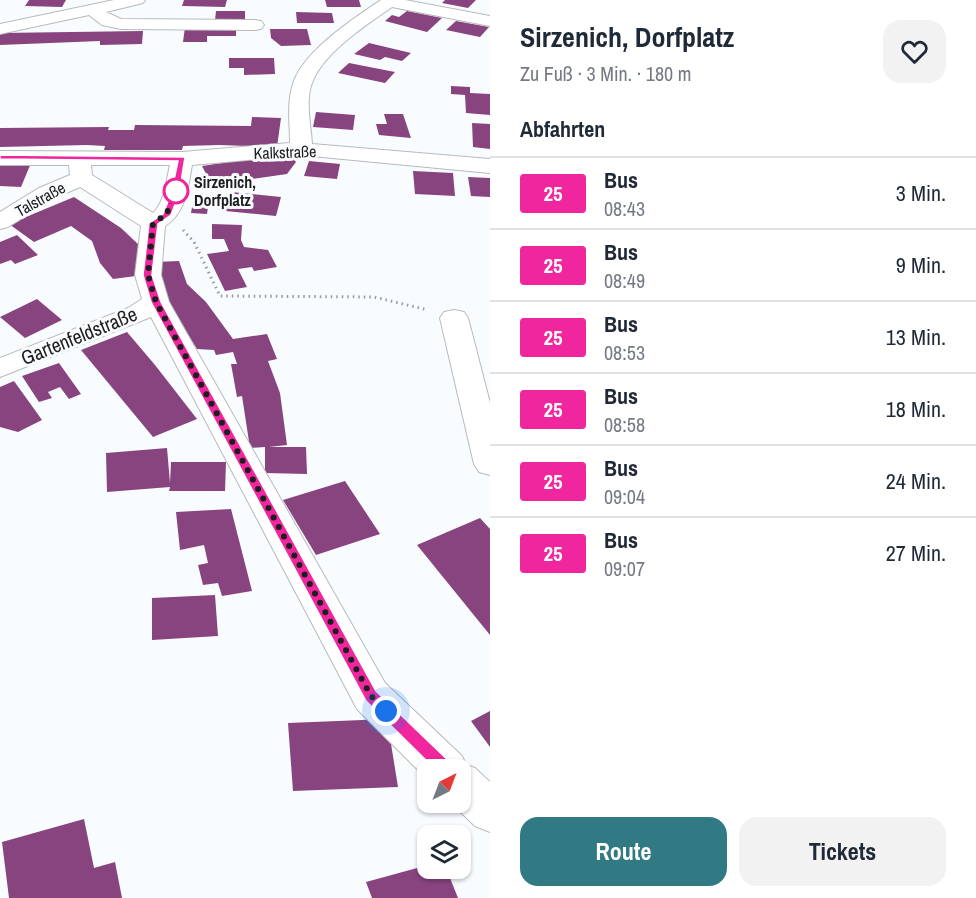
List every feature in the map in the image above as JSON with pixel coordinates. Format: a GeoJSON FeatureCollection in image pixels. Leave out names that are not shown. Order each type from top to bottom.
{"type":"FeatureCollection","features":[{"type":"Feature","properties":{"kind":"street"},"geometry":{"type":"LineString","coordinates":[[0,29],[94,11],[137,0]]}},
{"type":"Feature","properties":{"kind":"street"},"geometry":{"type":"LineString","coordinates":[[301,149],[301,86],[314,64],[333,46],[391,1],[490,21]]}},
{"type":"Feature","properties":{"kind":"street"},"geometry":{"type":"LineString","coordinates":[[94,11],[108,21],[121,24],[255,24]]}},
{"type":"Feature","properties":{"kind":"street","name":"Kalkstraße"},"geometry":{"type":"LineString","coordinates":[[0,158],[80,169],[301,149],[490,166]]}},
{"type":"Feature","properties":{"kind":"street"},"geometry":{"type":"LineString","coordinates":[[153,223],[166,215],[175,194],[182,159]]}},
{"type":"Feature","properties":{"kind":"street"},"geometry":{"type":"LineString","coordinates":[[80,169],[153,223]]}},
{"type":"Feature","properties":{"kind":"street","name":"Talstraße"},"geometry":{"type":"LineString","coordinates":[[0,222],[80,169]]}},
{"type":"Feature","properties":{"kind":"street"},"geometry":{"type":"LineString","coordinates":[[153,223],[148,275],[156,302],[371,696],[436,759]]}},
{"type":"Feature","properties":{"kind":"street","name":"Gartenfeldstraße"},"geometry":{"type":"LineString","coordinates":[[0,368],[129,318],[156,302]]}},
{"type":"Feature","properties":{"kind":"street"},"geometry":{"type":"LineString","coordinates":[[454,318],[490,464]]}},
{"type":"Feature","properties":{"kind":"street"},"geometry":{"type":"LineString","coordinates":[[471,793],[490,811]]}},
{"type":"Feature","properties":{"kind":"path"},"geometry":{"type":"LineString","coordinates":[[182,230],[194,242],[220,296],[374,297],[454,318]]}},
{"type":"Feature","properties":{"kind":"building"},"geometry":{"type":"Polygon","coordinates":[[[29,0],[66,0],[62,7],[25,6],[29,0]]]}},
{"type":"Feature","properties":{"kind":"building"},"geometry":{"type":"Polygon","coordinates":[[[184,0],[227,0],[225,7],[182,6],[184,0]]]}},
{"type":"Feature","properties":{"kind":"building"},"geometry":{"type":"Polygon","coordinates":[[[325,0],[359,0],[361,7],[327,7],[325,0]]]}},
{"type":"Feature","properties":{"kind":"building"},"geometry":{"type":"Polygon","coordinates":[[[445,0],[476,0],[468,8],[442,3],[445,0]]]}},
{"type":"Feature","properties":{"kind":"building"},"geometry":{"type":"Polygon","coordinates":[[[216,11],[245,11],[245,20],[215,20],[216,11]]]}},
{"type":"Feature","properties":{"kind":"building"},"geometry":{"type":"Polygon","coordinates":[[[407,11],[442,18],[427,32],[385,21],[392,15],[399,17],[407,11]]]}},
{"type":"Feature","properties":{"kind":"building"},"geometry":{"type":"Polygon","coordinates":[[[296,12],[332,13],[334,23],[297,23],[296,12]]]}},
{"type":"Feature","properties":{"kind":"building"},"geometry":{"type":"Polygon","coordinates":[[[456,21],[489,27],[480,37],[446,30],[456,21]]]}},
{"type":"Feature","properties":{"kind":"building"},"geometry":{"type":"Polygon","coordinates":[[[185,27],[236,27],[236,36],[207,36],[207,42],[183,42],[185,27]]]}},
{"type":"Feature","properties":{"kind":"building"},"geometry":{"type":"Polygon","coordinates":[[[270,29],[307,29],[311,45],[281,46],[271,38],[270,29]]]}},
{"type":"Feature","properties":{"kind":"building"},"geometry":{"type":"Polygon","coordinates":[[[143,31],[142,44],[100,45],[100,41],[0,45],[0,33],[143,31]]]}},
{"type":"Feature","properties":{"kind":"building"},"geometry":{"type":"Polygon","coordinates":[[[369,43],[411,53],[402,61],[385,57],[380,60],[354,54],[369,43]]]}},
{"type":"Feature","properties":{"kind":"building"},"geometry":{"type":"Polygon","coordinates":[[[229,58],[274,58],[275,74],[244,75],[244,68],[229,68],[229,58]]]}},
{"type":"Feature","properties":{"kind":"building"},"geometry":{"type":"Polygon","coordinates":[[[349,63],[395,72],[385,83],[338,73],[349,63]]]}},
{"type":"Feature","properties":{"kind":"building"},"geometry":{"type":"Polygon","coordinates":[[[451,86],[470,87],[470,93],[490,94],[490,115],[466,113],[465,95],[451,94],[451,86]]]}},
{"type":"Feature","properties":{"kind":"building"},"geometry":{"type":"Polygon","coordinates":[[[316,112],[355,115],[353,130],[313,127],[316,112]]]}},
{"type":"Feature","properties":{"kind":"building"},"geometry":{"type":"Polygon","coordinates":[[[384,114],[403,114],[411,138],[379,135],[376,124],[387,124],[384,114]]]}},
{"type":"Feature","properties":{"kind":"building"},"geometry":{"type":"Polygon","coordinates":[[[252,117],[281,118],[277,147],[219,145],[183,146],[182,150],[104,150],[105,146],[87,145],[0,147],[0,128],[109,127],[108,130],[134,130],[135,125],[251,126],[252,117]]]}},
{"type":"Feature","properties":{"kind":"building"},"geometry":{"type":"Polygon","coordinates":[[[472,123],[490,124],[490,149],[473,147],[472,123]]]}},
{"type":"Feature","properties":{"kind":"building"},"geometry":{"type":"Polygon","coordinates":[[[289,153],[296,162],[287,174],[212,185],[202,166],[289,153]]]}},
{"type":"Feature","properties":{"kind":"building"},"geometry":{"type":"Polygon","coordinates":[[[309,161],[340,164],[337,179],[304,176],[309,161]]]}},
{"type":"Feature","properties":{"kind":"building"},"geometry":{"type":"Polygon","coordinates":[[[0,163],[31,163],[21,187],[0,186],[0,163]]]}},
{"type":"Feature","properties":{"kind":"building"},"geometry":{"type":"Polygon","coordinates":[[[413,171],[453,173],[455,196],[415,194],[413,171]]]}},
{"type":"Feature","properties":{"kind":"building"},"geometry":{"type":"Polygon","coordinates":[[[468,177],[490,178],[490,197],[471,196],[468,177]]]}},
{"type":"Feature","properties":{"kind":"building"},"geometry":{"type":"Polygon","coordinates":[[[231,192],[281,197],[276,216],[225,211],[228,204],[224,203],[231,192]]]}},
{"type":"Feature","properties":{"kind":"building"},"geometry":{"type":"Polygon","coordinates":[[[74,197],[121,228],[139,245],[136,276],[113,279],[100,263],[92,241],[71,226],[34,242],[9,224],[74,197]]]}},
{"type":"Feature","properties":{"kind":"building"},"geometry":{"type":"Polygon","coordinates":[[[193,201],[209,201],[207,214],[191,213],[193,201]]]}},
{"type":"Feature","properties":{"kind":"building"},"geometry":{"type":"Polygon","coordinates":[[[212,224],[242,225],[241,240],[244,247],[268,250],[277,267],[254,271],[252,267],[238,269],[247,287],[225,291],[207,254],[229,251],[224,239],[212,239],[212,224]]]}},
{"type":"Feature","properties":{"kind":"building"},"geometry":{"type":"Polygon","coordinates":[[[17,235],[38,255],[15,264],[11,260],[0,264],[0,242],[17,235]]]}},
{"type":"Feature","properties":{"kind":"building"},"geometry":{"type":"Polygon","coordinates":[[[179,261],[187,284],[206,302],[233,339],[267,334],[277,359],[268,361],[280,393],[287,445],[269,447],[306,447],[307,474],[265,473],[265,447],[250,448],[242,396],[237,397],[231,364],[237,364],[233,352],[216,355],[214,350],[197,349],[173,311],[163,290],[155,262],[179,261]]]}},
{"type":"Feature","properties":{"kind":"building"},"geometry":{"type":"Polygon","coordinates":[[[37,299],[62,320],[25,338],[0,317],[37,299]]]}},
{"type":"Feature","properties":{"kind":"building"},"geometry":{"type":"Polygon","coordinates":[[[127,332],[197,419],[153,437],[81,350],[127,332]]]}},
{"type":"Feature","properties":{"kind":"building"},"geometry":{"type":"Polygon","coordinates":[[[59,363],[81,394],[69,399],[60,387],[48,392],[52,398],[39,402],[22,376],[59,363]]]}},
{"type":"Feature","properties":{"kind":"building"},"geometry":{"type":"Polygon","coordinates":[[[14,381],[42,420],[18,432],[0,427],[0,387],[14,381]]]}},
{"type":"Feature","properties":{"kind":"building"},"geometry":{"type":"Polygon","coordinates":[[[167,448],[170,483],[171,462],[226,462],[225,491],[169,491],[170,487],[107,492],[106,453],[167,448]]]}},
{"type":"Feature","properties":{"kind":"building"},"geometry":{"type":"Polygon","coordinates":[[[345,481],[380,534],[316,555],[283,500],[345,481]]]}},
{"type":"Feature","properties":{"kind":"building"},"geometry":{"type":"Polygon","coordinates":[[[231,509],[252,591],[222,596],[218,583],[203,585],[198,565],[208,563],[204,545],[180,550],[176,512],[231,509]]]}},
{"type":"Feature","properties":{"kind":"building"},"geometry":{"type":"Polygon","coordinates":[[[480,518],[490,529],[490,635],[417,545],[480,518]]]}},
{"type":"Feature","properties":{"kind":"building"},"geometry":{"type":"Polygon","coordinates":[[[215,595],[218,636],[152,640],[152,598],[215,595]]]}},
{"type":"Feature","properties":{"kind":"building"},"geometry":{"type":"Polygon","coordinates":[[[490,711],[490,747],[471,721],[490,711]]]}},
{"type":"Feature","properties":{"kind":"building"},"geometry":{"type":"Polygon","coordinates":[[[387,719],[398,787],[293,791],[288,723],[387,719]]]}},
{"type":"Feature","properties":{"kind":"building"},"geometry":{"type":"Polygon","coordinates":[[[84,819],[94,868],[115,862],[122,898],[9,898],[2,842],[84,819]]]}},
{"type":"Feature","properties":{"kind":"building"},"geometry":{"type":"Polygon","coordinates":[[[417,868],[417,879],[450,879],[458,898],[372,898],[366,882],[417,868]]]}},
{"type":"Feature","properties":{"kind":"bus line","name":"25"},"geometry":{"type":"LineString","coordinates":[[0,158],[182,159],[175,194],[166,215],[153,223],[148,275],[156,302],[371,696],[436,759]]}},
{"type":"Feature","properties":{"kind":"place","name":"Sirzenich, Dorfplatz"},"geometry":{"type":"Point","coordinates":[176,191]}},
{"type":"Feature","properties":{"kind":"route"},"geometry":{"type":"LineString","coordinates":[[176,191],[166,215],[153,223],[148,275],[156,302],[371,696],[386,711]]}}]}
